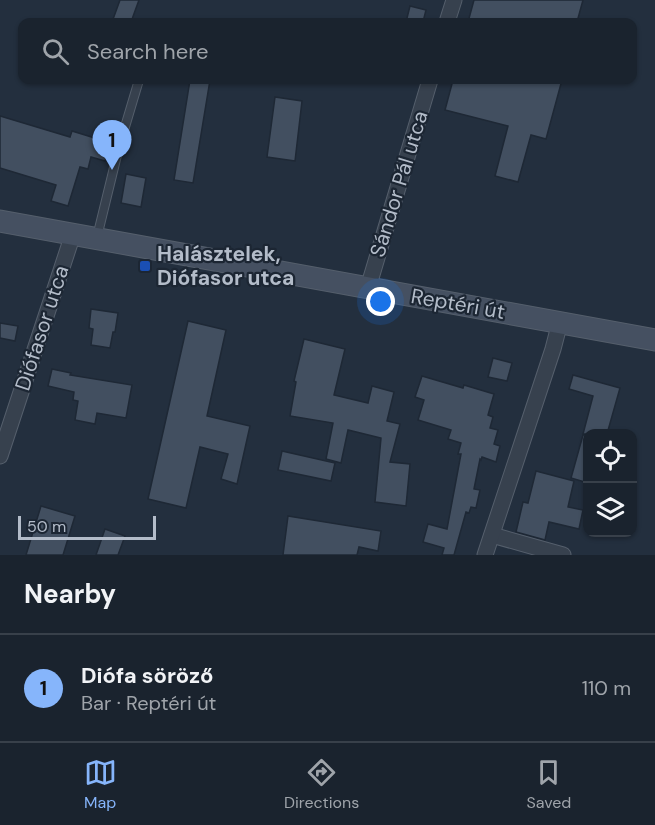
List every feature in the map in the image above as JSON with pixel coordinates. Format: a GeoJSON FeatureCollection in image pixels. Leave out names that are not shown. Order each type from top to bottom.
{"type":"FeatureCollection","features":[{"type":"Feature","properties":{"kind":"main road","name":"Reptéri út"},"geometry":{"type":"LineString","coordinates":[[0,221],[655,340]]}},
{"type":"Feature","properties":{"kind":"street"},"geometry":{"type":"LineString","coordinates":[[448,18],[454,0]]}},
{"type":"Feature","properties":{"kind":"street","name":"Sándor Pál utca"},"geometry":{"type":"LineString","coordinates":[[368,288],[429,84]]}},
{"type":"Feature","properties":{"kind":"street","name":"Diófasor utca"},"geometry":{"type":"LineString","coordinates":[[0,456],[73,234]]}},
{"type":"Feature","properties":{"kind":"street"},"geometry":{"type":"LineString","coordinates":[[485,555],[560,322]]}},
{"type":"Feature","properties":{"kind":"street"},"geometry":{"type":"LineString","coordinates":[[492,535],[563,555]]}},
{"type":"Feature","properties":{"kind":"lane"},"geometry":{"type":"LineString","coordinates":[[97,239],[119,147],[138,84]]}},
{"type":"Feature","properties":{"kind":"building"},"geometry":{"type":"Polygon","coordinates":[[[120,0],[139,0],[132,18],[113,18],[120,0]]]}},
{"type":"Feature","properties":{"kind":"building"},"geometry":{"type":"Polygon","coordinates":[[[474,0],[583,0],[578,18],[469,18],[474,0]]]}},
{"type":"Feature","properties":{"kind":"building"},"geometry":{"type":"Polygon","coordinates":[[[410,6],[426,10],[424,18],[407,18],[410,6]]]}},
{"type":"Feature","properties":{"kind":"building"},"geometry":{"type":"Polygon","coordinates":[[[189,84],[209,84],[193,183],[174,180],[189,84]]]}},
{"type":"Feature","properties":{"kind":"building"},"geometry":{"type":"Polygon","coordinates":[[[452,84],[561,84],[546,139],[531,135],[518,182],[495,176],[508,126],[445,110],[452,84]]]}},
{"type":"Feature","properties":{"kind":"building"},"geometry":{"type":"Polygon","coordinates":[[[275,97],[302,101],[295,161],[267,157],[275,97]]]}},
{"type":"Feature","properties":{"kind":"building"},"geometry":{"type":"Polygon","coordinates":[[[0,116],[70,137],[72,131],[111,143],[105,161],[91,157],[88,169],[80,167],[68,206],[51,201],[56,185],[0,168],[0,116]]]}},
{"type":"Feature","properties":{"kind":"building"},"geometry":{"type":"Polygon","coordinates":[[[126,174],[146,178],[141,207],[121,203],[126,174]]]}},
{"type":"Feature","properties":{"kind":"building"},"geometry":{"type":"Polygon","coordinates":[[[91,309],[118,313],[110,348],[91,345],[93,329],[89,328],[91,309]]]}},
{"type":"Feature","properties":{"kind":"building"},"geometry":{"type":"Polygon","coordinates":[[[188,321],[226,330],[207,416],[250,426],[237,484],[221,479],[228,454],[200,447],[186,508],[148,499],[188,321]]]}},
{"type":"Feature","properties":{"kind":"building"},"geometry":{"type":"Polygon","coordinates":[[[0,323],[18,326],[15,341],[0,338],[0,323]]]}},
{"type":"Feature","properties":{"kind":"building"},"geometry":{"type":"Polygon","coordinates":[[[304,339],[345,349],[334,395],[368,403],[372,386],[394,392],[387,421],[400,424],[390,462],[410,464],[406,506],[375,502],[381,438],[348,430],[341,463],[326,459],[333,423],[290,416],[296,382],[294,381],[304,339]]]}},
{"type":"Feature","properties":{"kind":"building"},"geometry":{"type":"Polygon","coordinates":[[[493,358],[512,363],[507,381],[488,377],[493,358]]]}},
{"type":"Feature","properties":{"kind":"building"},"geometry":{"type":"Polygon","coordinates":[[[52,369],[71,373],[70,375],[132,385],[126,418],[97,413],[95,424],[75,420],[78,401],[73,400],[74,392],[48,386],[52,369]]]}},
{"type":"Feature","properties":{"kind":"building"},"geometry":{"type":"Polygon","coordinates":[[[573,375],[620,388],[608,429],[584,429],[593,396],[569,389],[573,375]]]}},
{"type":"Feature","properties":{"kind":"building"},"geometry":{"type":"Polygon","coordinates":[[[422,376],[494,394],[488,415],[493,417],[490,428],[498,430],[494,444],[500,446],[496,462],[482,457],[480,459],[474,489],[480,490],[476,508],[471,507],[469,513],[466,512],[454,555],[442,555],[444,548],[423,542],[428,524],[447,529],[461,443],[448,439],[451,430],[418,420],[424,400],[415,397],[422,376]]]}},
{"type":"Feature","properties":{"kind":"building"},"geometry":{"type":"Polygon","coordinates":[[[583,435],[583,482],[571,478],[583,435]]]}},
{"type":"Feature","properties":{"kind":"building"},"geometry":{"type":"Polygon","coordinates":[[[282,451],[335,463],[331,481],[278,470],[282,451]]]}},
{"type":"Feature","properties":{"kind":"building"},"geometry":{"type":"Polygon","coordinates":[[[536,471],[574,481],[568,507],[583,510],[579,529],[549,522],[545,540],[516,532],[523,502],[528,503],[536,471]]]}},
{"type":"Feature","properties":{"kind":"building"},"geometry":{"type":"Polygon","coordinates":[[[41,506],[75,516],[63,555],[26,555],[41,506]]]}},
{"type":"Feature","properties":{"kind":"building"},"geometry":{"type":"Polygon","coordinates":[[[288,516],[381,531],[378,551],[359,547],[357,555],[283,555],[288,516]]]}},
{"type":"Feature","properties":{"kind":"building"},"geometry":{"type":"Polygon","coordinates":[[[105,529],[125,536],[118,555],[96,555],[105,529]]]}},
{"type":"Feature","properties":{"kind":"place","name":"Diófa söröző"},"geometry":{"type":"Point","coordinates":[112,170]}},
{"type":"Feature","properties":{"kind":"place","name":"Halásztelek, Diófasor utca"},"geometry":{"type":"Point","coordinates":[145,266]}}]}
